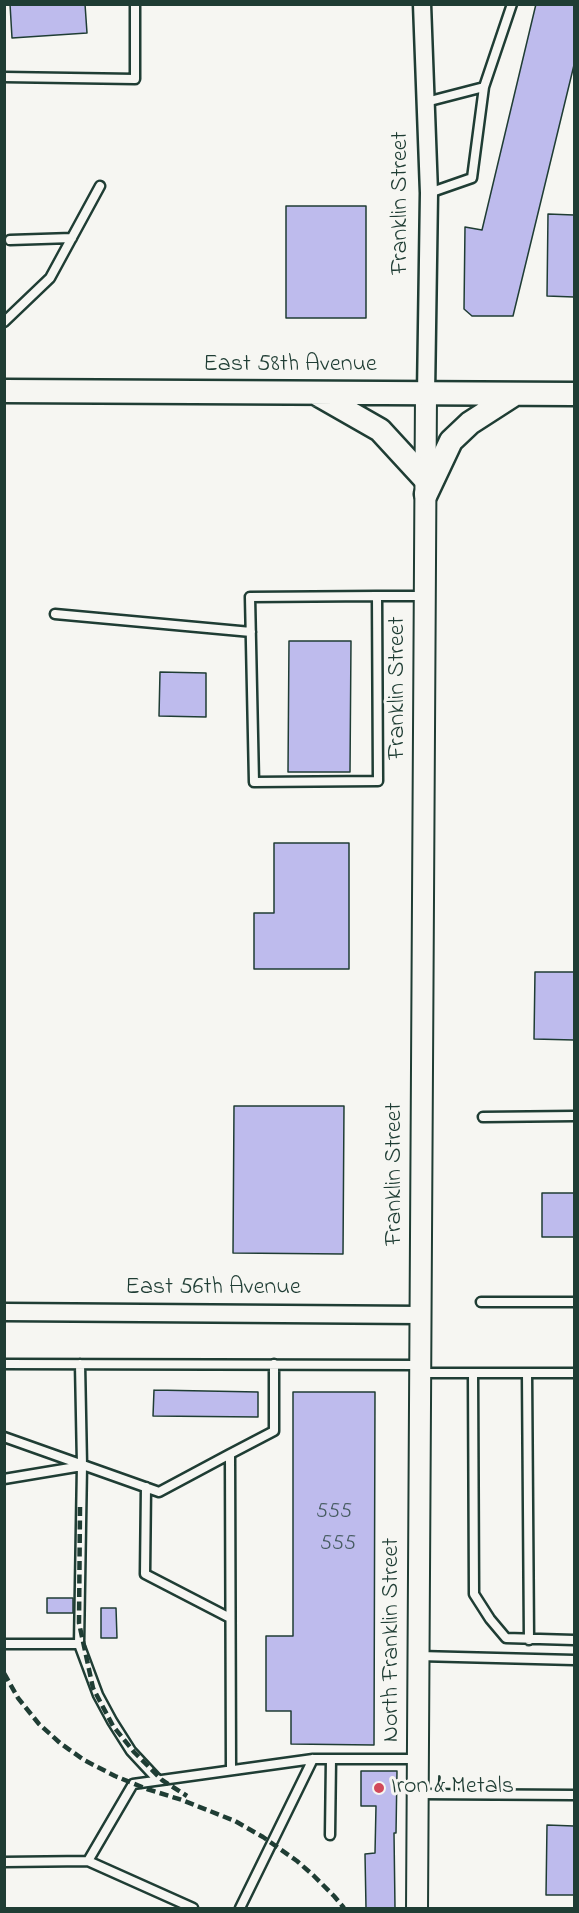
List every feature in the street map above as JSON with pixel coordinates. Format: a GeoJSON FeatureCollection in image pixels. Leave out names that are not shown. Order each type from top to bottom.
{"type":"FeatureCollection","features":[{"type":"Feature","properties":{"kind":"main road","name":"East 58th Avenue"},"geometry":{"type":"LineString","coordinates":[[4,391],[574,394]]}},
{"type":"Feature","properties":{"kind":"main road"},"geometry":{"type":"LineString","coordinates":[[316,394],[380,430],[426,487],[451,441],[470,423],[515,394]]}},
{"type":"Feature","properties":{"kind":"street","name":"Franklin Street"},"geometry":{"type":"LineString","coordinates":[[421,1369],[429,193],[423,4]]}},
{"type":"Feature","properties":{"kind":"street","name":"East 56th Avenue"},"geometry":{"type":"LineString","coordinates":[[4,1312],[421,1315]]}},
{"type":"Feature","properties":{"kind":"street","name":"North Franklin Street"},"geometry":{"type":"LineString","coordinates":[[417,1908],[421,1369]]}},
{"type":"Feature","properties":{"kind":"lane"},"geometry":{"type":"LineString","coordinates":[[4,77],[135,79],[135,4]]}},
{"type":"Feature","properties":{"kind":"lane"},"geometry":{"type":"LineString","coordinates":[[429,193],[472,178],[484,87],[512,4]]}},
{"type":"Feature","properties":{"kind":"lane"},"geometry":{"type":"LineString","coordinates":[[426,102],[484,87]]}},
{"type":"Feature","properties":{"kind":"lane"},"geometry":{"type":"LineString","coordinates":[[4,322],[50,278],[100,186]]}},
{"type":"Feature","properties":{"kind":"lane"},"geometry":{"type":"LineString","coordinates":[[10,240],[72,238]]}},
{"type":"Feature","properties":{"kind":"lane"},"geometry":{"type":"LineString","coordinates":[[377,596],[378,781],[254,782],[250,597],[377,596],[425,596]]}},
{"type":"Feature","properties":{"kind":"lane"},"geometry":{"type":"LineString","coordinates":[[56,614],[251,632]]}},
{"type":"Feature","properties":{"kind":"lane"},"geometry":{"type":"LineString","coordinates":[[483,1117],[574,1116]]}},
{"type":"Feature","properties":{"kind":"lane"},"geometry":{"type":"LineString","coordinates":[[482,1302],[574,1302]]}},
{"type":"Feature","properties":{"kind":"lane"},"geometry":{"type":"LineString","coordinates":[[4,1364],[274,1364],[473,1372],[574,1373]]}},
{"type":"Feature","properties":{"kind":"lane"},"geometry":{"type":"LineString","coordinates":[[80,1364],[82,1466],[79,1644],[98,1695],[112,1721],[131,1751],[158,1780]]}},
{"type":"Feature","properties":{"kind":"lane"},"geometry":{"type":"LineString","coordinates":[[4,1437],[159,1492],[274,1431],[274,1364]]}},
{"type":"Feature","properties":{"kind":"lane"},"geometry":{"type":"LineString","coordinates":[[473,1372],[474,1594],[506,1638],[574,1640]]}},
{"type":"Feature","properties":{"kind":"lane"},"geometry":{"type":"LineString","coordinates":[[527,1373],[529,1640]]}},
{"type":"Feature","properties":{"kind":"lane"},"geometry":{"type":"LineString","coordinates":[[230,1454],[231,1770]]}},
{"type":"Feature","properties":{"kind":"lane"},"geometry":{"type":"LineString","coordinates":[[4,1479],[82,1466]]}},
{"type":"Feature","properties":{"kind":"lane"},"geometry":{"type":"LineString","coordinates":[[146,1488],[145,1574],[230,1618]]}},
{"type":"Feature","properties":{"kind":"lane"},"geometry":{"type":"LineString","coordinates":[[4,1644],[79,1644]]}},
{"type":"Feature","properties":{"kind":"lane"},"geometry":{"type":"LineString","coordinates":[[419,1656],[574,1660]]}},
{"type":"Feature","properties":{"kind":"lane"},"geometry":{"type":"LineString","coordinates":[[240,1908],[313,1759]]}},
{"type":"Feature","properties":{"kind":"lane"},"geometry":{"type":"LineString","coordinates":[[88,1861],[134,1784],[313,1759],[418,1759]]}},
{"type":"Feature","properties":{"kind":"lane"},"geometry":{"type":"LineString","coordinates":[[330,1759],[330,1835]]}},
{"type":"Feature","properties":{"kind":"lane"},"geometry":{"type":"LineString","coordinates":[[418,1794],[574,1794]]}},
{"type":"Feature","properties":{"kind":"lane"},"geometry":{"type":"LineString","coordinates":[[4,1862],[88,1861],[193,1908]]}},
{"type":"Feature","properties":{"kind":"building"},"geometry":{"type":"Polygon","coordinates":[[[10,4],[85,4],[87,33],[12,38],[10,4]]]}},
{"type":"Feature","properties":{"kind":"building"},"geometry":{"type":"Polygon","coordinates":[[[536,4],[574,4],[574,65],[513,316],[472,316],[464,309],[465,227],[482,230],[536,4]]]}},
{"type":"Feature","properties":{"kind":"building"},"geometry":{"type":"Polygon","coordinates":[[[286,206],[366,206],[366,318],[286,318],[286,206]]]}},
{"type":"Feature","properties":{"kind":"building"},"geometry":{"type":"Polygon","coordinates":[[[548,214],[574,215],[574,297],[547,296],[548,214]]]}},
{"type":"Feature","properties":{"kind":"building"},"geometry":{"type":"Polygon","coordinates":[[[289,641],[351,641],[350,772],[288,772],[289,641]]]}},
{"type":"Feature","properties":{"kind":"building"},"geometry":{"type":"Polygon","coordinates":[[[160,672],[206,673],[206,717],[159,716],[160,672]]]}},
{"type":"Feature","properties":{"kind":"building"},"geometry":{"type":"Polygon","coordinates":[[[274,843],[349,843],[349,969],[254,969],[254,913],[274,913],[274,843]]]}},
{"type":"Feature","properties":{"kind":"building"},"geometry":{"type":"Polygon","coordinates":[[[535,972],[574,972],[574,1040],[534,1039],[535,972]]]}},
{"type":"Feature","properties":{"kind":"building"},"geometry":{"type":"Polygon","coordinates":[[[234,1106],[344,1106],[343,1254],[233,1253],[234,1106]]]}},
{"type":"Feature","properties":{"kind":"building"},"geometry":{"type":"Polygon","coordinates":[[[542,1193],[574,1193],[574,1237],[542,1237],[542,1193]]]}},
{"type":"Feature","properties":{"kind":"building"},"geometry":{"type":"Polygon","coordinates":[[[154,1390],[258,1392],[258,1417],[153,1416],[154,1390]]]}},
{"type":"Feature","properties":{"kind":"building"},"geometry":{"type":"Polygon","coordinates":[[[293,1392],[375,1392],[374,1745],[291,1744],[291,1711],[266,1711],[266,1636],[293,1636],[293,1392]]]}},
{"type":"Feature","properties":{"kind":"building"},"geometry":{"type":"Polygon","coordinates":[[[47,1598],[73,1598],[73,1613],[47,1613],[47,1598]]]}},
{"type":"Feature","properties":{"kind":"building"},"geometry":{"type":"Polygon","coordinates":[[[101,1608],[116,1608],[117,1638],[101,1638],[101,1608]]]}},
{"type":"Feature","properties":{"kind":"building"},"geometry":{"type":"Polygon","coordinates":[[[361,1771],[397,1771],[396,1833],[394,1833],[395,1908],[366,1908],[365,1854],[375,1853],[376,1806],[361,1806],[361,1771]]]}},
{"type":"Feature","properties":{"kind":"building"},"geometry":{"type":"Polygon","coordinates":[[[547,1825],[574,1826],[574,1895],[546,1895],[547,1825]]]}},
{"type":"Feature","properties":{"kind":"railway"},"geometry":{"type":"LineString","coordinates":[[80,1507],[79,1623],[93,1688],[113,1726],[134,1752],[162,1780],[187,1796]]}},
{"type":"Feature","properties":{"kind":"railway"},"geometry":{"type":"LineString","coordinates":[[4,1673],[18,1698],[39,1724],[84,1760],[147,1789],[235,1821],[297,1861],[344,1908]]}},
{"type":"Feature","properties":{"kind":"place","name":"Iron & Metals"},"geometry":{"type":"Point","coordinates":[379,1788]}}]}
